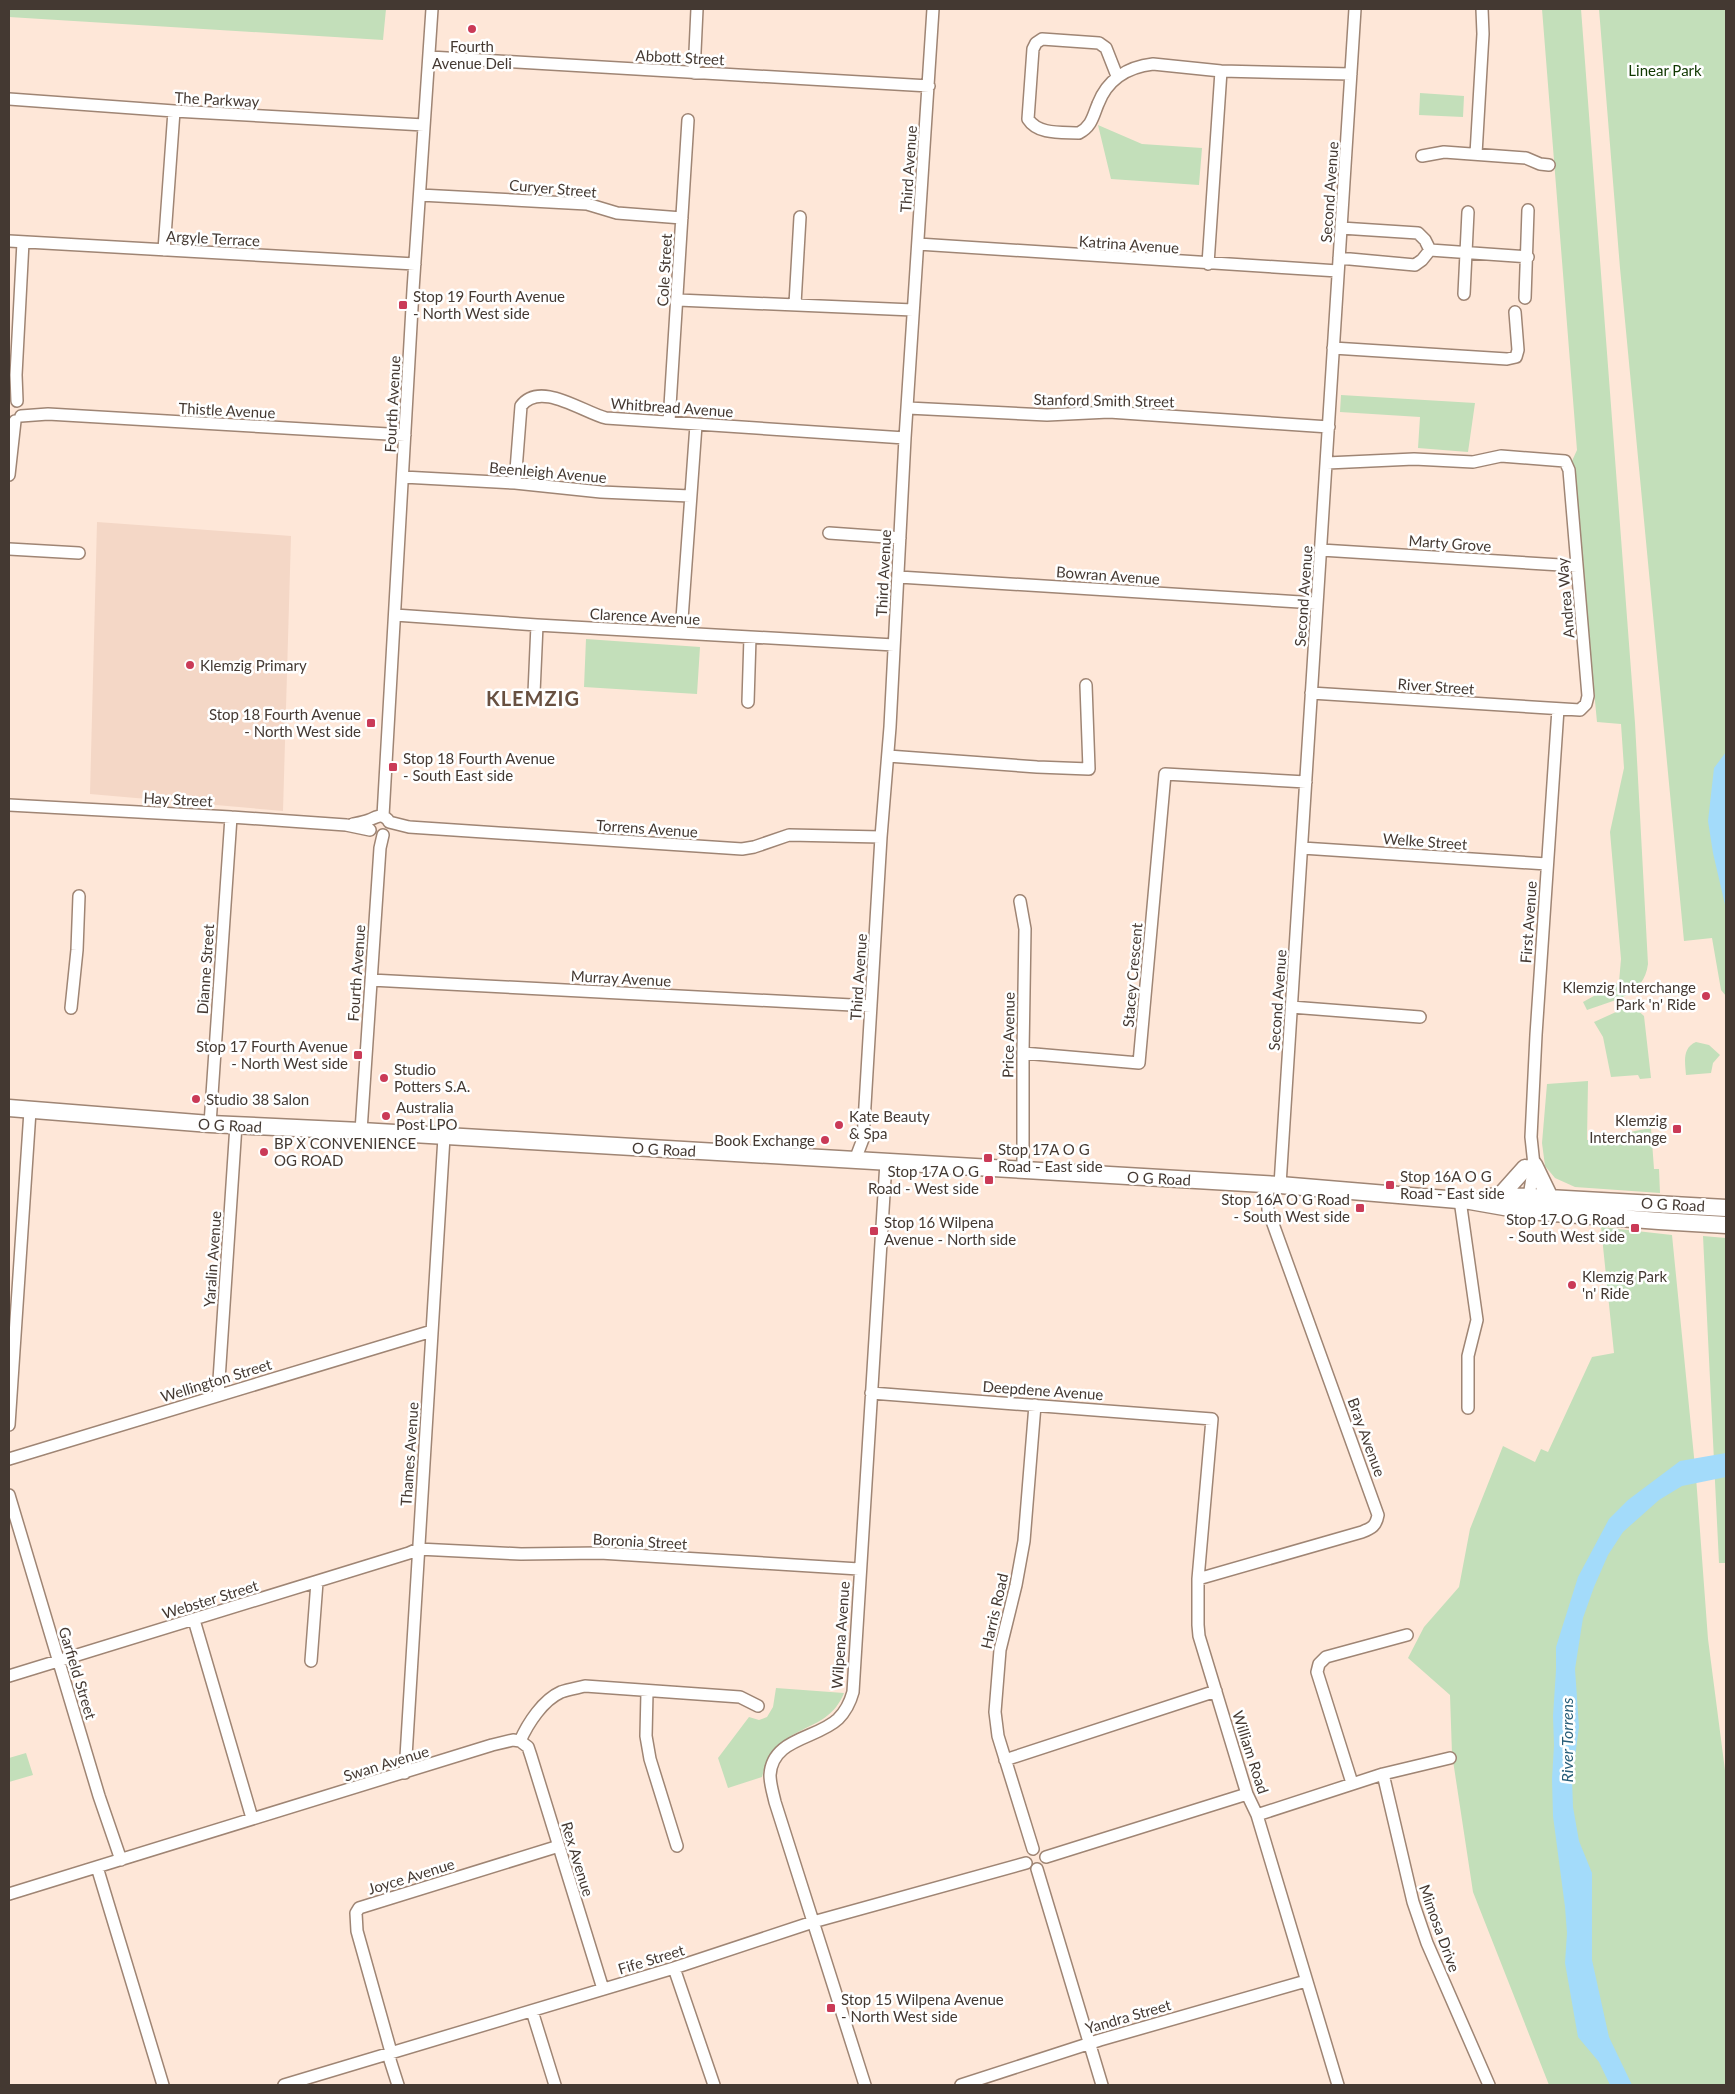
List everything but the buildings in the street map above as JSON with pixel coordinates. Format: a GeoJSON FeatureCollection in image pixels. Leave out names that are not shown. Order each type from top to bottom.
{"type":"FeatureCollection","features":[{"type":"Feature","properties":{"kind":"main road","name":"O G Road"},"geometry":{"type":"LineString","coordinates":[[9,1108],[210,1124],[880,1161],[1273,1185],[1465,1200],[1527,1201],[1550,1198],[1726,1208]]}},
{"type":"Feature","properties":{"kind":"main road"},"geometry":{"type":"LineString","coordinates":[[1500,1196],[1529,1166],[1550,1198]]}},
{"type":"Feature","properties":{"kind":"main road","name":"O G Road"},"geometry":{"type":"LineString","coordinates":[[1465,1200],[1500,1196],[1659,1222],[1726,1225]]}},
{"type":"Feature","properties":{"kind":"street","name":"Fourth Avenue"},"geometry":{"type":"LineString","coordinates":[[361,1131],[432,9]]}},
{"type":"Feature","properties":{"kind":"street"},"geometry":{"type":"LineString","coordinates":[[694,73],[697,9]]}},
{"type":"Feature","properties":{"kind":"street","name":"Third Avenue"},"geometry":{"type":"LineString","coordinates":[[855,1160],[863,1139],[933,9]]}},
{"type":"Feature","properties":{"kind":"street","name":"Second Avenue"},"geometry":{"type":"LineString","coordinates":[[1273,1185],[1291,1007],[1316,603],[1322,550],[1355,9]]}},
{"type":"Feature","properties":{"kind":"street"},"geometry":{"type":"LineString","coordinates":[[1476,154],[1483,34],[1482,9]]}},
{"type":"Feature","properties":{"kind":"street"},"geometry":{"type":"LineString","coordinates":[[1117,76],[1106,48],[1099,43],[1042,39],[1036,43],[1033,49],[1028,119],[1032,125],[1039,129],[1079,133],[1090,125],[1103,92],[1117,76],[1142,65],[1153,64],[1221,70],[1351,74]]}},
{"type":"Feature","properties":{"kind":"street","name":"Abbott Street"},"geometry":{"type":"LineString","coordinates":[[430,56],[929,86]]}},
{"type":"Feature","properties":{"kind":"street"},"geometry":{"type":"LineString","coordinates":[[1208,264],[1221,70]]}},
{"type":"Feature","properties":{"kind":"street","name":"The Parkway"},"geometry":{"type":"LineString","coordinates":[[9,99],[174,112],[424,125]]}},
{"type":"Feature","properties":{"kind":"street"},"geometry":{"type":"LineString","coordinates":[[164,250],[174,112]]}},
{"type":"Feature","properties":{"kind":"street","name":"Cole Street"},"geometry":{"type":"LineString","coordinates":[[669,422],[688,120]]}},
{"type":"Feature","properties":{"kind":"street"},"geometry":{"type":"LineString","coordinates":[[1422,156],[1444,152],[1476,154],[1526,158],[1540,164],[1549,164]]}},
{"type":"Feature","properties":{"kind":"street","name":"Curyer Street"},"geometry":{"type":"LineString","coordinates":[[420,195],[587,204],[617,214],[682,218]]}},
{"type":"Feature","properties":{"kind":"street"},"geometry":{"type":"LineString","coordinates":[[1525,298],[1528,257],[1528,210]]}},
{"type":"Feature","properties":{"kind":"street"},"geometry":{"type":"LineString","coordinates":[[1464,294],[1468,212]]}},
{"type":"Feature","properties":{"kind":"street"},"geometry":{"type":"LineString","coordinates":[[796,304],[800,217]]}},
{"type":"Feature","properties":{"kind":"street"},"geometry":{"type":"LineString","coordinates":[[1341,228],[1418,233],[1430,250]]}},
{"type":"Feature","properties":{"kind":"street","name":"Argyle Terrace"},"geometry":{"type":"LineString","coordinates":[[9,241],[415,264]]}},
{"type":"Feature","properties":{"kind":"street"},"geometry":{"type":"LineString","coordinates":[[9,475],[23,242]]}},
{"type":"Feature","properties":{"kind":"street","name":"Katrina Avenue"},"geometry":{"type":"LineString","coordinates":[[918,244],[1338,271]]}},
{"type":"Feature","properties":{"kind":"street"},"geometry":{"type":"LineString","coordinates":[[1430,250],[1528,257]]}},
{"type":"Feature","properties":{"kind":"street"},"geometry":{"type":"LineString","coordinates":[[1340,258],[1415,265],[1430,250]]}},
{"type":"Feature","properties":{"kind":"street"},"geometry":{"type":"LineString","coordinates":[[678,300],[913,310]]}},
{"type":"Feature","properties":{"kind":"street"},"geometry":{"type":"LineString","coordinates":[[1333,348],[1507,359],[1516,357],[1518,350],[1515,312]]}},
{"type":"Feature","properties":{"kind":"street","name":"Whitbread Avenue"},"geometry":{"type":"LineString","coordinates":[[515,483],[521,406],[525,401],[535,397],[560,398],[597,416],[606,418],[905,438]]}},
{"type":"Feature","properties":{"kind":"street","name":"Stanford Smith Street"},"geometry":{"type":"LineString","coordinates":[[908,408],[1047,415],[1109,412],[1329,427]]}},
{"type":"Feature","properties":{"kind":"street","name":"Thistle Avenue"},"geometry":{"type":"LineString","coordinates":[[14,415],[48,414],[405,435]]}},
{"type":"Feature","properties":{"kind":"street"},"geometry":{"type":"LineString","coordinates":[[681,633],[696,425]]}},
{"type":"Feature","properties":{"kind":"street","name":"Andrea Way"},"geometry":{"type":"LineString","coordinates":[[1326,463],[1414,459],[1473,462],[1501,456],[1565,461],[1568,466],[1588,696],[1586,704],[1580,710],[1558,709]]}},
{"type":"Feature","properties":{"kind":"street","name":"Beenleigh Avenue"},"geometry":{"type":"LineString","coordinates":[[403,477],[515,483],[601,492],[690,496]]}},
{"type":"Feature","properties":{"kind":"street"},"geometry":{"type":"LineString","coordinates":[[829,533],[900,538]]}},
{"type":"Feature","properties":{"kind":"street"},"geometry":{"type":"LineString","coordinates":[[9,549],[79,553]]}},
{"type":"Feature","properties":{"kind":"street","name":"Marty Grove"},"geometry":{"type":"LineString","coordinates":[[1322,550],[1577,566]]}},
{"type":"Feature","properties":{"kind":"street","name":"Bowran Avenue"},"geometry":{"type":"LineString","coordinates":[[899,577],[1316,603]]}},
{"type":"Feature","properties":{"kind":"street","name":"Clarence Avenue"},"geometry":{"type":"LineString","coordinates":[[395,615],[894,645]]}},
{"type":"Feature","properties":{"kind":"street"},"geometry":{"type":"LineString","coordinates":[[534,693],[538,625]]}},
{"type":"Feature","properties":{"kind":"street"},"geometry":{"type":"LineString","coordinates":[[748,702],[750,637]]}},
{"type":"Feature","properties":{"kind":"street"},"geometry":{"type":"LineString","coordinates":[[888,756],[1089,769],[1086,685]]}},
{"type":"Feature","properties":{"kind":"street","name":"River Street"},"geometry":{"type":"LineString","coordinates":[[1311,692],[1558,709]]}},
{"type":"Feature","properties":{"kind":"street","name":"First Avenue"},"geometry":{"type":"LineString","coordinates":[[1527,1201],[1558,709]]}},
{"type":"Feature","properties":{"kind":"street","name":"Stacey Crescent"},"geometry":{"type":"LineString","coordinates":[[1022,1052],[1139,1063],[1165,774],[1306,782]]}},
{"type":"Feature","properties":{"kind":"street","name":"Hay Street"},"geometry":{"type":"LineString","coordinates":[[9,805],[379,826]]}},
{"type":"Feature","properties":{"kind":"street","name":"Dianne Street"},"geometry":{"type":"LineString","coordinates":[[210,1124],[231,817]]}},
{"type":"Feature","properties":{"kind":"street","name":"Torrens Avenue"},"geometry":{"type":"LineString","coordinates":[[379,826],[742,849],[754,847],[789,835],[881,837]]}},
{"type":"Feature","properties":{"kind":"street","name":"Welke Street"},"geometry":{"type":"LineString","coordinates":[[1302,848],[1547,864]]}},
{"type":"Feature","properties":{"kind":"street"},"geometry":{"type":"LineString","coordinates":[[71,1008],[77,950],[79,896]]}},
{"type":"Feature","properties":{"kind":"street","name":"Price Avenue"},"geometry":{"type":"LineString","coordinates":[[1020,901],[1025,929],[1022,1052],[1023,1170]]}},
{"type":"Feature","properties":{"kind":"street","name":"Murray Avenue"},"geometry":{"type":"LineString","coordinates":[[371,980],[871,1006]]}},
{"type":"Feature","properties":{"kind":"street"},"geometry":{"type":"LineString","coordinates":[[1291,1007],[1420,1017]]}},
{"type":"Feature","properties":{"kind":"street"},"geometry":{"type":"LineString","coordinates":[[9,1425],[30,1110]]}},
{"type":"Feature","properties":{"kind":"street","name":"Yaralin Avenue"},"geometry":{"type":"LineString","coordinates":[[218,1395],[236,1125]]}},
{"type":"Feature","properties":{"kind":"street","name":"Thames Avenue"},"geometry":{"type":"LineString","coordinates":[[405,1773],[444,1137]]}},
{"type":"Feature","properties":{"kind":"street","name":"Third Avenue"},"geometry":{"type":"LineString","coordinates":[[863,1139],[880,1161]]}},
{"type":"Feature","properties":{"kind":"street","name":"Wilpena Avenue"},"geometry":{"type":"LineString","coordinates":[[865,2085],[775,1802],[770,1774],[773,1764],[788,1745],[831,1724],[845,1711],[853,1692],[871,1393],[880,1161]]}},
{"type":"Feature","properties":{"kind":"street","name":"Bray Avenue"},"geometry":{"type":"LineString","coordinates":[[1198,1579],[1367,1530],[1372,1528],[1377,1522],[1378,1515],[1268,1210],[1273,1185]]}},
{"type":"Feature","properties":{"kind":"street"},"geometry":{"type":"LineString","coordinates":[[1465,1200],[1477,1320],[1468,1356],[1468,1408]]}},
{"type":"Feature","properties":{"kind":"street","name":"Wellington Street"},"geometry":{"type":"LineString","coordinates":[[9,1459],[432,1331]]}},
{"type":"Feature","properties":{"kind":"street","name":"Deepdene Avenue"},"geometry":{"type":"LineString","coordinates":[[871,1393],[1212,1419]]}},
{"type":"Feature","properties":{"kind":"street","name":"Harris Road"},"geometry":{"type":"LineString","coordinates":[[1033,1849],[998,1736],[995,1712],[1000,1650],[1016,1585],[1024,1541],[1034,1405]]}},
{"type":"Feature","properties":{"kind":"street","name":"William Road"},"geometry":{"type":"LineString","coordinates":[[1212,1419],[1198,1579],[1199,1636],[1246,1794],[1256,1814],[1338,2085]]}},
{"type":"Feature","properties":{"kind":"street","name":"Garfield Street"},"geometry":{"type":"LineString","coordinates":[[9,1494],[99,1796],[121,1860]]}},
{"type":"Feature","properties":{"kind":"street","name":"Boronia Street"},"geometry":{"type":"LineString","coordinates":[[418,1548],[521,1554],[600,1553],[859,1570]]}},
{"type":"Feature","properties":{"kind":"street","name":"Webster Street"},"geometry":{"type":"LineString","coordinates":[[9,1676],[317,1582],[409,1553],[418,1548]]}},
{"type":"Feature","properties":{"kind":"street"},"geometry":{"type":"LineString","coordinates":[[311,1661],[317,1582]]}},
{"type":"Feature","properties":{"kind":"street"},"geometry":{"type":"LineString","coordinates":[[194,1620],[252,1818]]}},
{"type":"Feature","properties":{"kind":"street"},"geometry":{"type":"LineString","coordinates":[[1352,1783],[1317,1672],[1319,1664],[1326,1658],[1407,1635]]}},
{"type":"Feature","properties":{"kind":"street"},"geometry":{"type":"LineString","coordinates":[[520,1741],[527,1726],[545,1704],[561,1692],[585,1686],[740,1698],[758,1706]]}},
{"type":"Feature","properties":{"kind":"street"},"geometry":{"type":"LineString","coordinates":[[1005,1760],[1216,1691]]}},
{"type":"Feature","properties":{"kind":"street"},"geometry":{"type":"LineString","coordinates":[[647,1692],[646,1736],[650,1759],[677,1846]]}},
{"type":"Feature","properties":{"kind":"street","name":"Swan Avenue"},"geometry":{"type":"LineString","coordinates":[[9,1894],[492,1745],[513,1740],[520,1741]]}},
{"type":"Feature","properties":{"kind":"street","name":"Rex Avenue"},"geometry":{"type":"LineString","coordinates":[[520,1741],[528,1747],[603,1989]]}},
{"type":"Feature","properties":{"kind":"street"},"geometry":{"type":"LineString","coordinates":[[1256,1814],[1352,1783],[1450,1758]]}},
{"type":"Feature","properties":{"kind":"street","name":"Mimosa Drive"},"geometry":{"type":"LineString","coordinates":[[1384,1774],[1412,1902],[1427,1943],[1489,2085]]}},
{"type":"Feature","properties":{"kind":"street"},"geometry":{"type":"LineString","coordinates":[[1046,1857],[1246,1794]]}},
{"type":"Feature","properties":{"kind":"street","name":"Joyce Avenue"},"geometry":{"type":"LineString","coordinates":[[391,2052],[357,1931],[356,1913],[359,1908],[558,1846]]}},
{"type":"Feature","properties":{"kind":"street"},"geometry":{"type":"LineString","coordinates":[[1033,1849],[1042,1851],[1046,1857],[1044,1866],[1037,1869],[1029,1867],[1026,1863],[1028,1852],[1033,1849]]}},
{"type":"Feature","properties":{"kind":"street","name":"Fife Street"},"geometry":{"type":"LineString","coordinates":[[284,2085],[674,1968],[813,1922],[1026,1863]]}},
{"type":"Feature","properties":{"kind":"street"},"geometry":{"type":"LineString","coordinates":[[97,1868],[164,2085]]}},
{"type":"Feature","properties":{"kind":"street"},"geometry":{"type":"LineString","coordinates":[[1037,1869],[1102,2085]]}},
{"type":"Feature","properties":{"kind":"street"},"geometry":{"type":"LineString","coordinates":[[674,1968],[714,2085]]}},
{"type":"Feature","properties":{"kind":"street","name":"Yandra Street"},"geometry":{"type":"LineString","coordinates":[[961,2085],[1089,2043],[1306,1981]]}},
{"type":"Feature","properties":{"kind":"street"},"geometry":{"type":"LineString","coordinates":[[532,2011],[554,2085]]}},
{"type":"Feature","properties":{"kind":"street"},"geometry":{"type":"LineString","coordinates":[[391,2052],[390,2060],[398,2085]]}},
{"type":"Feature","properties":{"kind":"shaded area","name":"Klemzig Primary"},"geometry":{"type":"Polygon","coordinates":[[[97,522],[291,536],[283,811],[90,794],[97,522]]]}},
{"type":"Feature","properties":{"kind":"green space"},"geometry":{"type":"Polygon","coordinates":[[[9,9],[386,9],[383,40],[9,17],[9,9]]]}},
{"type":"Feature","properties":{"kind":"green space"},"geometry":{"type":"Polygon","coordinates":[[[1542,9],[1581,9],[1635,723],[1648,964],[1641,983],[1634,990],[1617,999],[1587,1010],[1583,1002],[1619,982],[1621,959],[1610,832],[1624,768],[1621,724],[1597,722],[1572,461],[1577,450],[1542,9]]]}},
{"type":"Feature","properties":{"kind":"green space","name":"Linear Park"},"geometry":{"type":"Polygon","coordinates":[[[1599,9],[1726,9],[1726,996],[1721,990],[1712,938],[1684,941],[1620,268],[1599,9]]]}},
{"type":"Feature","properties":{"kind":"green space"},"geometry":{"type":"Polygon","coordinates":[[[1420,93],[1464,96],[1463,117],[1419,115],[1420,93]]]}},
{"type":"Feature","properties":{"kind":"green space"},"geometry":{"type":"Polygon","coordinates":[[[1098,125],[1142,144],[1202,148],[1199,185],[1111,179],[1098,125]]]}},
{"type":"Feature","properties":{"kind":"green space"},"geometry":{"type":"Polygon","coordinates":[[[1341,395],[1475,403],[1468,452],[1418,448],[1420,417],[1340,412],[1341,395]]]}},
{"type":"Feature","properties":{"kind":"green space"},"geometry":{"type":"Polygon","coordinates":[[[586,639],[700,647],[697,694],[584,687],[586,639]]]}},
{"type":"Feature","properties":{"kind":"green space"},"geometry":{"type":"Polygon","coordinates":[[[1627,1007],[1634,1007],[1644,1016],[1651,1078],[1640,1079],[1638,1075],[1611,1077],[1603,1037],[1594,1022],[1627,1007]]]}},
{"type":"Feature","properties":{"kind":"green space"},"geometry":{"type":"Polygon","coordinates":[[[1696,1042],[1709,1045],[1720,1055],[1713,1063],[1711,1073],[1686,1075],[1686,1052],[1696,1042]]]}},
{"type":"Feature","properties":{"kind":"green space"},"geometry":{"type":"Polygon","coordinates":[[[1588,1081],[1587,1140],[1651,1128],[1654,1169],[1659,1169],[1660,1193],[1575,1187],[1555,1178],[1545,1166],[1542,1143],[1547,1084],[1588,1081]]]}},
{"type":"Feature","properties":{"kind":"green space"},"geometry":{"type":"Polygon","coordinates":[[[1601,1227],[1672,1235],[1696,1477],[1708,1639],[1726,1778],[1726,2085],[1549,2085],[1473,1892],[1452,1754],[1450,1695],[1408,1658],[1424,1627],[1459,1587],[1470,1529],[1503,1446],[1535,1462],[1541,1449],[1548,1452],[1592,1357],[1614,1353],[1601,1227]]]}},
{"type":"Feature","properties":{"kind":"green space"},"geometry":{"type":"Polygon","coordinates":[[[1703,1236],[1726,1238],[1726,1563],[1719,1563],[1703,1236]]]}},
{"type":"Feature","properties":{"kind":"green space"},"geometry":{"type":"Polygon","coordinates":[[[776,1688],[844,1693],[836,1707],[826,1717],[790,1737],[779,1746],[769,1759],[762,1777],[728,1788],[718,1758],[749,1717],[759,1720],[767,1717],[773,1707],[776,1688]]]}},
{"type":"Feature","properties":{"kind":"green space"},"geometry":{"type":"Polygon","coordinates":[[[26,1753],[33,1775],[9,1782],[9,1758],[26,1753]]]}},
{"type":"Feature","properties":{"kind":"water"},"geometry":{"type":"Polygon","coordinates":[[[1726,752],[1726,909],[1713,853],[1708,821],[1714,768],[1726,752]]]}},
{"type":"Feature","properties":{"kind":"water","name":"River Torrens"},"geometry":{"type":"Polygon","coordinates":[[[1726,1453],[1726,1477],[1682,1486],[1659,1500],[1623,1532],[1608,1555],[1583,1618],[1575,1669],[1579,1727],[1572,1779],[1573,1807],[1579,1841],[1592,1873],[1592,1960],[1609,2037],[1632,2085],[1610,2085],[1599,2062],[1578,2037],[1565,1963],[1567,1933],[1565,1907],[1553,1816],[1553,1716],[1556,1647],[1578,1577],[1609,1519],[1628,1500],[1680,1461],[1726,1453]]]}},
{"type":"Feature","properties":{"kind":"place","name":"Fourth Avenue Deli"},"geometry":{"type":"Point","coordinates":[472,29]}},
{"type":"Feature","properties":{"kind":"place","name":"Stop 19 Fourth Avenue - North West side"},"geometry":{"type":"Point","coordinates":[403,305]}},
{"type":"Feature","properties":{"kind":"place","name":"Klemzig Primary"},"geometry":{"type":"Point","coordinates":[190,665]}},
{"type":"Feature","properties":{"kind":"place","name":"Stop 18 Fourth Avenue - North West side"},"geometry":{"type":"Point","coordinates":[371,723]}},
{"type":"Feature","properties":{"kind":"place","name":"Stop 18 Fourth Avenue - South East side"},"geometry":{"type":"Point","coordinates":[393,767]}},
{"type":"Feature","properties":{"kind":"place","name":"Klemzig Interchange Park 'n' Ride"},"geometry":{"type":"Point","coordinates":[1706,996]}},
{"type":"Feature","properties":{"kind":"place","name":"Stop 17 Fourth Avenue - North West side"},"geometry":{"type":"Point","coordinates":[358,1055]}},
{"type":"Feature","properties":{"kind":"place","name":"Studio Potters S.A."},"geometry":{"type":"Point","coordinates":[384,1078]}},
{"type":"Feature","properties":{"kind":"place","name":"Studio 38 Salon"},"geometry":{"type":"Point","coordinates":[196,1099]}},
{"type":"Feature","properties":{"kind":"place","name":"Australia Post LPO"},"geometry":{"type":"Point","coordinates":[386,1116]}},
{"type":"Feature","properties":{"kind":"place","name":"Kate Beauty & Spa"},"geometry":{"type":"Point","coordinates":[839,1125]}},
{"type":"Feature","properties":{"kind":"place","name":"Klemzig Interchange"},"geometry":{"type":"Point","coordinates":[1677,1129]}},
{"type":"Feature","properties":{"kind":"place","name":"Book Exchange"},"geometry":{"type":"Point","coordinates":[825,1140]}},
{"type":"Feature","properties":{"kind":"place","name":"BP X CONVENIENCE OG ROAD"},"geometry":{"type":"Point","coordinates":[264,1152]}},
{"type":"Feature","properties":{"kind":"place","name":"Stop 17A O G Road - East side"},"geometry":{"type":"Point","coordinates":[988,1158]}},
{"type":"Feature","properties":{"kind":"place","name":"Stop 17A O G Road - West side"},"geometry":{"type":"Point","coordinates":[989,1180]}},
{"type":"Feature","properties":{"kind":"place","name":"Stop 16A O G Road - East side"},"geometry":{"type":"Point","coordinates":[1390,1185]}},
{"type":"Feature","properties":{"kind":"place","name":"Stop 16A O G Road - South West side"},"geometry":{"type":"Point","coordinates":[1360,1208]}},
{"type":"Feature","properties":{"kind":"place","name":"Stop 17 O G Road - South West side"},"geometry":{"type":"Point","coordinates":[1635,1228]}},
{"type":"Feature","properties":{"kind":"place","name":"Stop 16 Wilpena Avenue - North side"},"geometry":{"type":"Point","coordinates":[874,1231]}},
{"type":"Feature","properties":{"kind":"place","name":"Klemzig Park 'n' Ride"},"geometry":{"type":"Point","coordinates":[1572,1285]}},
{"type":"Feature","properties":{"kind":"place","name":"Stop 15 Wilpena Avenue - North West side"},"geometry":{"type":"Point","coordinates":[831,2008]}},
{"type":"Feature","properties":{"kind":"district","name":"KLEMZIG"},"geometry":{"type":"Point","coordinates":[533,698]}}]}
